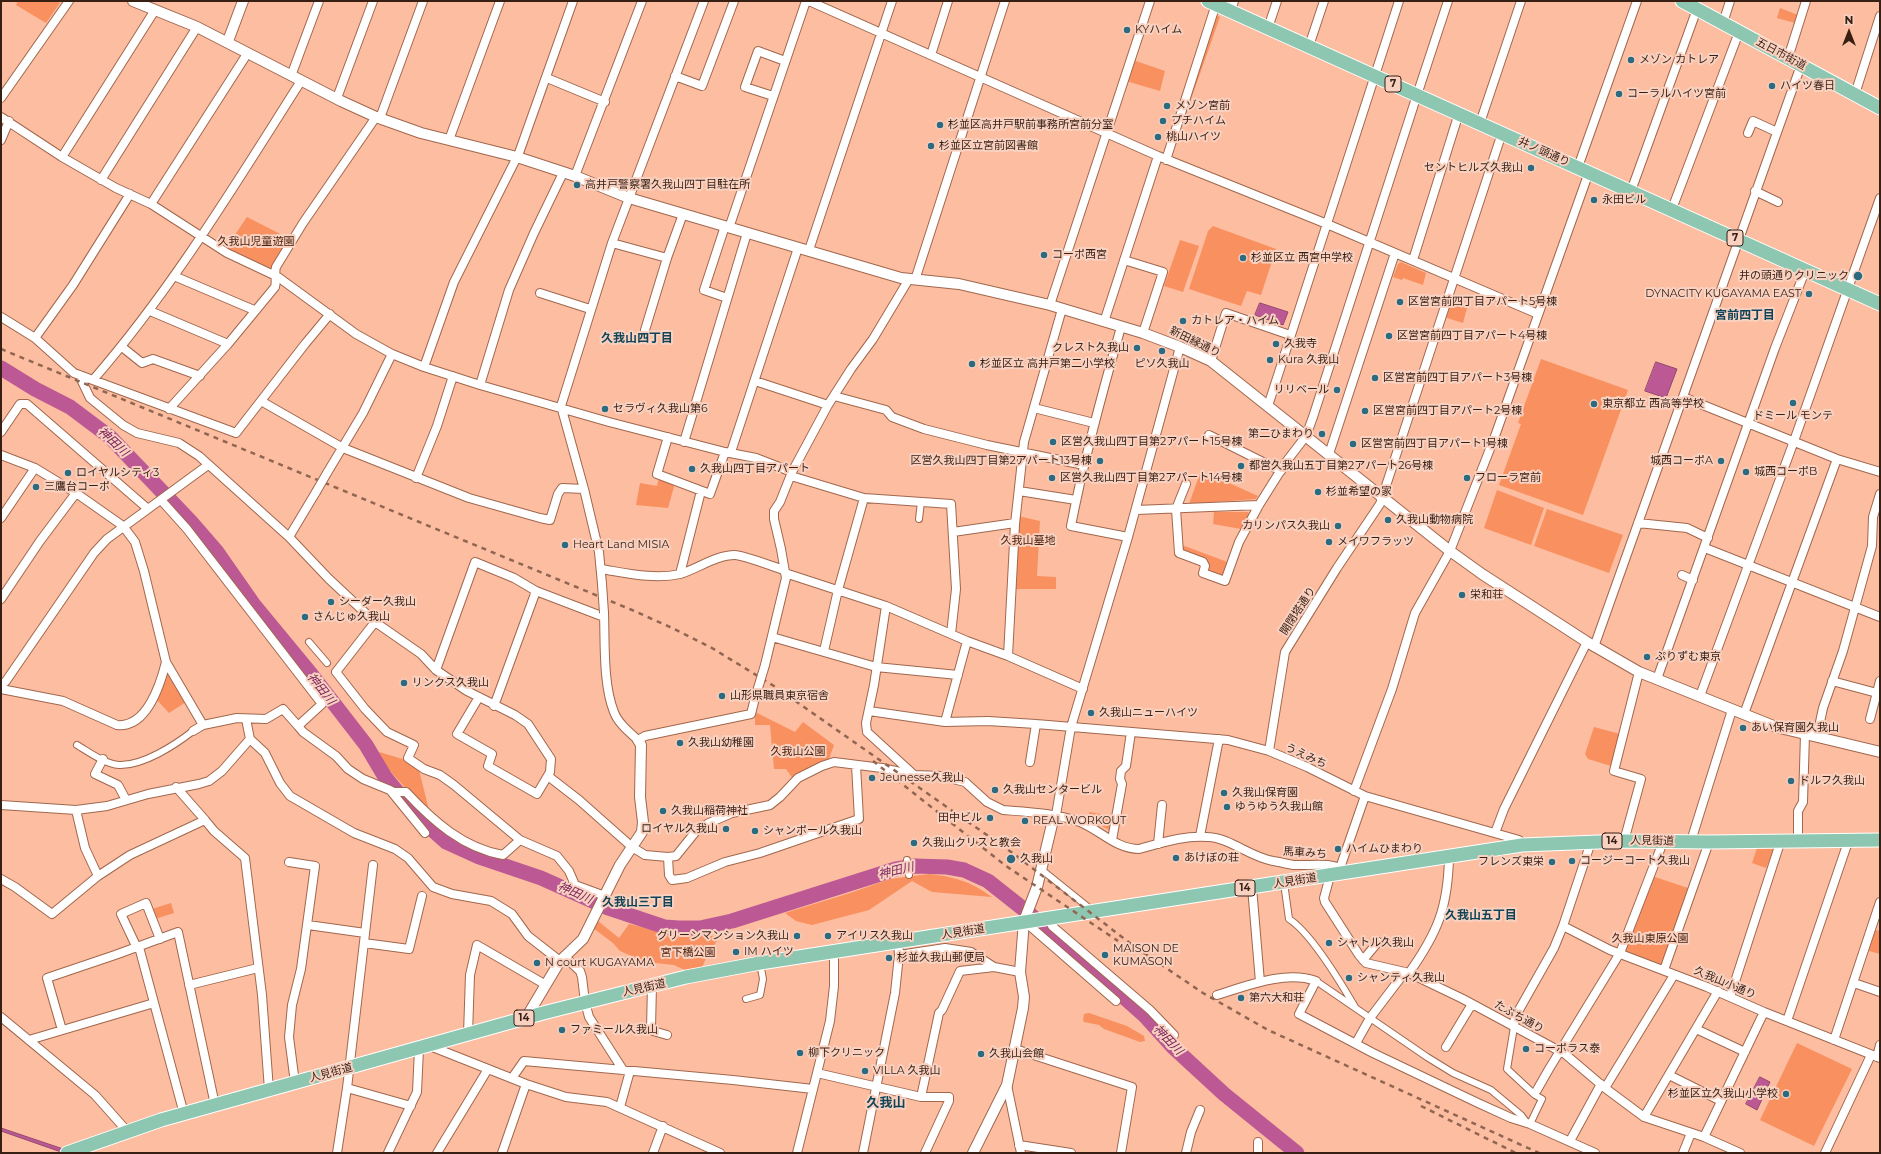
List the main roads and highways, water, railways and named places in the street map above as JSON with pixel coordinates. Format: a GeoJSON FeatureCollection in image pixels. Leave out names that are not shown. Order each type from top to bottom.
{"type":"FeatureCollection","features":[{"type":"Feature","properties":{"kind":"main road","name":"五日市街道"},"geometry":{"type":"LineString","coordinates":[[1682,1],[1880,108]]}},
{"type":"Feature","properties":{"kind":"main road","name":"井ノ頭通り"},"geometry":{"type":"LineString","coordinates":[[1212,3],[1233,6],[1268,28],[1880,304]]}},
{"type":"Feature","properties":{"kind":"main road","name":"人見街道"},"geometry":{"type":"LineString","coordinates":[[67,1153],[184,1114],[584,1002],[652,985],[760,963],[834,951],[898,948],[1026,920],[1046,920],[1284,883],[1339,872],[1450,857],[1522,845],[1624,841],[1709,842],[1849,839],[1880,840]]}},
{"type":"Feature","properties":{"kind":"waterway","name":"神田川"},"geometry":{"type":"LineString","coordinates":[[1,368],[35,389],[70,407],[110,437],[191,522],[217,552],[254,605],[311,674],[366,745],[385,777],[419,818],[446,842],[479,857],[541,878],[608,908],[665,927],[678,928],[700,928],[732,921],[896,869],[915,866],[947,867],[964,870],[988,881],[1031,915],[1145,1016],[1173,1047],[1224,1094],[1297,1153]]}},
{"type":"Feature","properties":{"kind":"railway"},"geometry":{"type":"LineString","coordinates":[[1,349],[632,610],[712,648],[774,686],[1014,854],[1135,947],[1203,993],[1268,1030],[1539,1153]]}},
{"type":"Feature","properties":{"kind":"railway"},"geometry":{"type":"LineString","coordinates":[[873,761],[1006,866],[1118,941]]}},
{"type":"Feature","properties":{"kind":"railway"},"geometry":{"type":"LineString","coordinates":[[1421,1106],[1516,1153]]}},
{"type":"Feature","properties":{"kind":"place","name":"KYハイム"},"geometry":{"type":"Point","coordinates":[1127,30]}},
{"type":"Feature","properties":{"kind":"place","name":"メゾン カトレア"},"geometry":{"type":"Point","coordinates":[1631,60]}},
{"type":"Feature","properties":{"kind":"place","name":"ハイツ春日"},"geometry":{"type":"Point","coordinates":[1772,86]}},
{"type":"Feature","properties":{"kind":"place","name":"コーラルハイツ宮前"},"geometry":{"type":"Point","coordinates":[1619,94]}},
{"type":"Feature","properties":{"kind":"place","name":"メゾン宮前"},"geometry":{"type":"Point","coordinates":[1167,106]}},
{"type":"Feature","properties":{"kind":"place","name":"プチハイム"},"geometry":{"type":"Point","coordinates":[1163,121]}},
{"type":"Feature","properties":{"kind":"place","name":"杉並区高井戸駅前事務所宮前分室"},"geometry":{"type":"Point","coordinates":[940,125]}},
{"type":"Feature","properties":{"kind":"place","name":"桃山ハイツ"},"geometry":{"type":"Point","coordinates":[1158,137]}},
{"type":"Feature","properties":{"kind":"place","name":"杉並区立宮前図書館"},"geometry":{"type":"Point","coordinates":[931,146]}},
{"type":"Feature","properties":{"kind":"place","name":"セントヒルズ久我山"},"geometry":{"type":"Point","coordinates":[1531,168]}},
{"type":"Feature","properties":{"kind":"place","name":"高井戸警察署久我山四丁目駐在所"},"geometry":{"type":"Point","coordinates":[577,185]}},
{"type":"Feature","properties":{"kind":"place","name":"永田ビル"},"geometry":{"type":"Point","coordinates":[1594,200]}},
{"type":"Feature","properties":{"kind":"place","name":"コーポ西宮"},"geometry":{"type":"Point","coordinates":[1044,255]}},
{"type":"Feature","properties":{"kind":"place","name":"杉並区立 西宮中学校"},"geometry":{"type":"Point","coordinates":[1243,258]}},
{"type":"Feature","properties":{"kind":"place","name":"井の頭通りクリニック"},"geometry":{"type":"Point","coordinates":[1858,276]}},
{"type":"Feature","properties":{"kind":"place","name":"DYNACITY KUGAYAMA EAST"},"geometry":{"type":"Point","coordinates":[1809,294]}},
{"type":"Feature","properties":{"kind":"place","name":"区営宮前四丁目アパート5号棟"},"geometry":{"type":"Point","coordinates":[1400,302]}},
{"type":"Feature","properties":{"kind":"place","name":"カトレア・ハイム"},"geometry":{"type":"Point","coordinates":[1183,321]}},
{"type":"Feature","properties":{"kind":"place","name":"区営宮前四丁目アパート4号棟"},"geometry":{"type":"Point","coordinates":[1389,336]}},
{"type":"Feature","properties":{"kind":"place","name":"久我寺"},"geometry":{"type":"Point","coordinates":[1276,344]}},
{"type":"Feature","properties":{"kind":"place","name":"クレスト久我山"},"geometry":{"type":"Point","coordinates":[1137,348]}},
{"type":"Feature","properties":{"kind":"place","name":"ピソ久我山"},"geometry":{"type":"Point","coordinates":[1162,351]}},
{"type":"Feature","properties":{"kind":"place","name":"Kura 久我山"},"geometry":{"type":"Point","coordinates":[1270,360]}},
{"type":"Feature","properties":{"kind":"place","name":"杉並区立 高井戸第二小学校"},"geometry":{"type":"Point","coordinates":[972,364]}},
{"type":"Feature","properties":{"kind":"place","name":"区営宮前四丁目アパート3号棟"},"geometry":{"type":"Point","coordinates":[1375,378]}},
{"type":"Feature","properties":{"kind":"place","name":"リリベール"},"geometry":{"type":"Point","coordinates":[1337,390]}},
{"type":"Feature","properties":{"kind":"place","name":"ドミール モンテ"},"geometry":{"type":"Point","coordinates":[1793,403]}},
{"type":"Feature","properties":{"kind":"place","name":"東京都立 西高等学校"},"geometry":{"type":"Point","coordinates":[1594,404]}},
{"type":"Feature","properties":{"kind":"place","name":"セラヴィ久我山第6"},"geometry":{"type":"Point","coordinates":[605,409]}},
{"type":"Feature","properties":{"kind":"place","name":"区営宮前四丁目アパート2号棟"},"geometry":{"type":"Point","coordinates":[1365,411]}},
{"type":"Feature","properties":{"kind":"place","name":"第二ひまわり"},"geometry":{"type":"Point","coordinates":[1322,434]}},
{"type":"Feature","properties":{"kind":"place","name":"区営久我山四丁目第2アパート15号棟"},"geometry":{"type":"Point","coordinates":[1053,442]}},
{"type":"Feature","properties":{"kind":"place","name":"区営宮前四丁目アパート1号棟"},"geometry":{"type":"Point","coordinates":[1353,444]}},
{"type":"Feature","properties":{"kind":"place","name":"区営久我山四丁目第2アパート13号棟"},"geometry":{"type":"Point","coordinates":[1100,461]}},
{"type":"Feature","properties":{"kind":"place","name":"城西コーポA"},"geometry":{"type":"Point","coordinates":[1721,461]}},
{"type":"Feature","properties":{"kind":"place","name":"都営久我山五丁目第2アパート26号棟"},"geometry":{"type":"Point","coordinates":[1241,466]}},
{"type":"Feature","properties":{"kind":"place","name":"久我山四丁目アパート"},"geometry":{"type":"Point","coordinates":[692,469]}},
{"type":"Feature","properties":{"kind":"place","name":"城西コーポB"},"geometry":{"type":"Point","coordinates":[1746,472]}},
{"type":"Feature","properties":{"kind":"place","name":"ロイヤルシティ3"},"geometry":{"type":"Point","coordinates":[68,473]}},
{"type":"Feature","properties":{"kind":"place","name":"区営久我山四丁目第2アパート14号棟"},"geometry":{"type":"Point","coordinates":[1052,478]}},
{"type":"Feature","properties":{"kind":"place","name":"フローラ宮前"},"geometry":{"type":"Point","coordinates":[1467,478]}},
{"type":"Feature","properties":{"kind":"place","name":"三鷹台コーポ"},"geometry":{"type":"Point","coordinates":[36,487]}},
{"type":"Feature","properties":{"kind":"place","name":"杉並希望の家"},"geometry":{"type":"Point","coordinates":[1318,492]}},
{"type":"Feature","properties":{"kind":"place","name":"久我山動物病院"},"geometry":{"type":"Point","coordinates":[1388,520]}},
{"type":"Feature","properties":{"kind":"place","name":"カリンパス久我山"},"geometry":{"type":"Point","coordinates":[1338,526]}},
{"type":"Feature","properties":{"kind":"place","name":"メイワフラッツ"},"geometry":{"type":"Point","coordinates":[1329,542]}},
{"type":"Feature","properties":{"kind":"place","name":"Heart Land MISIA"},"geometry":{"type":"Point","coordinates":[565,545]}},
{"type":"Feature","properties":{"kind":"place","name":"栄和荘"},"geometry":{"type":"Point","coordinates":[1462,595]}},
{"type":"Feature","properties":{"kind":"place","name":"シーダー久我山"},"geometry":{"type":"Point","coordinates":[331,602]}},
{"type":"Feature","properties":{"kind":"place","name":"さんじゅ久我山"},"geometry":{"type":"Point","coordinates":[305,617]}},
{"type":"Feature","properties":{"kind":"place","name":"ぷりずむ東京"},"geometry":{"type":"Point","coordinates":[1647,657]}},
{"type":"Feature","properties":{"kind":"place","name":"リンクス久我山"},"geometry":{"type":"Point","coordinates":[404,683]}},
{"type":"Feature","properties":{"kind":"place","name":"山形県職員東京宿舎"},"geometry":{"type":"Point","coordinates":[722,696]}},
{"type":"Feature","properties":{"kind":"place","name":"久我山ニューハイツ"},"geometry":{"type":"Point","coordinates":[1091,713]}},
{"type":"Feature","properties":{"kind":"place","name":"あい保育園久我山"},"geometry":{"type":"Point","coordinates":[1743,728]}},
{"type":"Feature","properties":{"kind":"place","name":"久我山幼稚園"},"geometry":{"type":"Point","coordinates":[680,743]}},
{"type":"Feature","properties":{"kind":"place","name":"Jeunesse久我山"},"geometry":{"type":"Point","coordinates":[872,778]}},
{"type":"Feature","properties":{"kind":"place","name":"ドルフ久我山"},"geometry":{"type":"Point","coordinates":[1791,781]}},
{"type":"Feature","properties":{"kind":"place","name":"久我山センタービル"},"geometry":{"type":"Point","coordinates":[995,790]}},
{"type":"Feature","properties":{"kind":"place","name":"久我山保育園"},"geometry":{"type":"Point","coordinates":[1224,793]}},
{"type":"Feature","properties":{"kind":"place","name":"ゆうゆう久我山館"},"geometry":{"type":"Point","coordinates":[1227,807]}},
{"type":"Feature","properties":{"kind":"place","name":"久我山稲荷神社"},"geometry":{"type":"Point","coordinates":[663,811]}},
{"type":"Feature","properties":{"kind":"place","name":"田中ビル"},"geometry":{"type":"Point","coordinates":[990,818]}},
{"type":"Feature","properties":{"kind":"place","name":"REAL WORKOUT"},"geometry":{"type":"Point","coordinates":[1025,821]}},
{"type":"Feature","properties":{"kind":"place","name":"ロイヤル久我山"},"geometry":{"type":"Point","coordinates":[726,829]}},
{"type":"Feature","properties":{"kind":"place","name":"シャンポール久我山"},"geometry":{"type":"Point","coordinates":[755,831]}},
{"type":"Feature","properties":{"kind":"place","name":"久我山クリスと教会"},"geometry":{"type":"Point","coordinates":[914,843]}},
{"type":"Feature","properties":{"kind":"place","name":"ハイムひまわり"},"geometry":{"type":"Point","coordinates":[1338,849]}},
{"type":"Feature","properties":{"kind":"place","name":"あけぼの荘"},"geometry":{"type":"Point","coordinates":[1176,858]}},
{"type":"Feature","properties":{"kind":"place","name":"久我山"},"geometry":{"type":"Point","coordinates":[1011,859]}},
{"type":"Feature","properties":{"kind":"place","name":"コージーコート久我山"},"geometry":{"type":"Point","coordinates":[1572,861]}},
{"type":"Feature","properties":{"kind":"place","name":"フレンズ東栄"},"geometry":{"type":"Point","coordinates":[1552,862]}},
{"type":"Feature","properties":{"kind":"place","name":"グリーンマンション久我山"},"geometry":{"type":"Point","coordinates":[797,936]}},
{"type":"Feature","properties":{"kind":"place","name":"アイリス久我山"},"geometry":{"type":"Point","coordinates":[828,936]}},
{"type":"Feature","properties":{"kind":"place","name":"シャトル久我山"},"geometry":{"type":"Point","coordinates":[1329,943]}},
{"type":"Feature","properties":{"kind":"place","name":"IM ハイツ"},"geometry":{"type":"Point","coordinates":[736,952]}},
{"type":"Feature","properties":{"kind":"place","name":"MAISON DE KUMASON"},"geometry":{"type":"Point","coordinates":[1105,955]}},
{"type":"Feature","properties":{"kind":"place","name":"杉並久我山郵便局"},"geometry":{"type":"Point","coordinates":[889,958]}},
{"type":"Feature","properties":{"kind":"place","name":"N court KUGAYAMA"},"geometry":{"type":"Point","coordinates":[537,963]}},
{"type":"Feature","properties":{"kind":"place","name":"シャンティ久我山"},"geometry":{"type":"Point","coordinates":[1349,978]}},
{"type":"Feature","properties":{"kind":"place","name":"第六大和荘"},"geometry":{"type":"Point","coordinates":[1241,998]}},
{"type":"Feature","properties":{"kind":"place","name":"ファミール久我山"},"geometry":{"type":"Point","coordinates":[562,1030]}},
{"type":"Feature","properties":{"kind":"place","name":"コーポラス泰"},"geometry":{"type":"Point","coordinates":[1526,1049]}},
{"type":"Feature","properties":{"kind":"place","name":"柳下クリニック"},"geometry":{"type":"Point","coordinates":[800,1053]}},
{"type":"Feature","properties":{"kind":"place","name":"久我山会館"},"geometry":{"type":"Point","coordinates":[981,1054]}},
{"type":"Feature","properties":{"kind":"place","name":"VILLA 久我山"},"geometry":{"type":"Point","coordinates":[865,1071]}},
{"type":"Feature","properties":{"kind":"place","name":"杉並区立久我山小学校"},"geometry":{"type":"Point","coordinates":[1786,1094]}},
{"type":"Feature","properties":{"kind":"district","name":"宮前四丁目"},"geometry":{"type":"Point","coordinates":[1745,315]}},
{"type":"Feature","properties":{"kind":"district","name":"久我山四丁目"},"geometry":{"type":"Point","coordinates":[637,338]}},
{"type":"Feature","properties":{"kind":"district","name":"久我山三丁目"},"geometry":{"type":"Point","coordinates":[638,902]}},
{"type":"Feature","properties":{"kind":"district","name":"久我山五丁目"},"geometry":{"type":"Point","coordinates":[1481,915]}},
{"type":"Feature","properties":{"kind":"district","name":"久我山"},"geometry":{"type":"Point","coordinates":[886,1103]}},
{"type":"Feature","properties":{"kind":"park label","name":"久我山児童遊園"},"geometry":{"type":"Point","coordinates":[256,242]}},
{"type":"Feature","properties":{"kind":"park label","name":"久我山墓地"},"geometry":{"type":"Point","coordinates":[1028,541]}},
{"type":"Feature","properties":{"kind":"park label","name":"久我山公園"},"geometry":{"type":"Point","coordinates":[798,752]}},
{"type":"Feature","properties":{"kind":"park label","name":"久我山東原公園"},"geometry":{"type":"Point","coordinates":[1650,939]}},
{"type":"Feature","properties":{"kind":"park label","name":"宮下橋公園"},"geometry":{"type":"Point","coordinates":[688,953]}}]}
